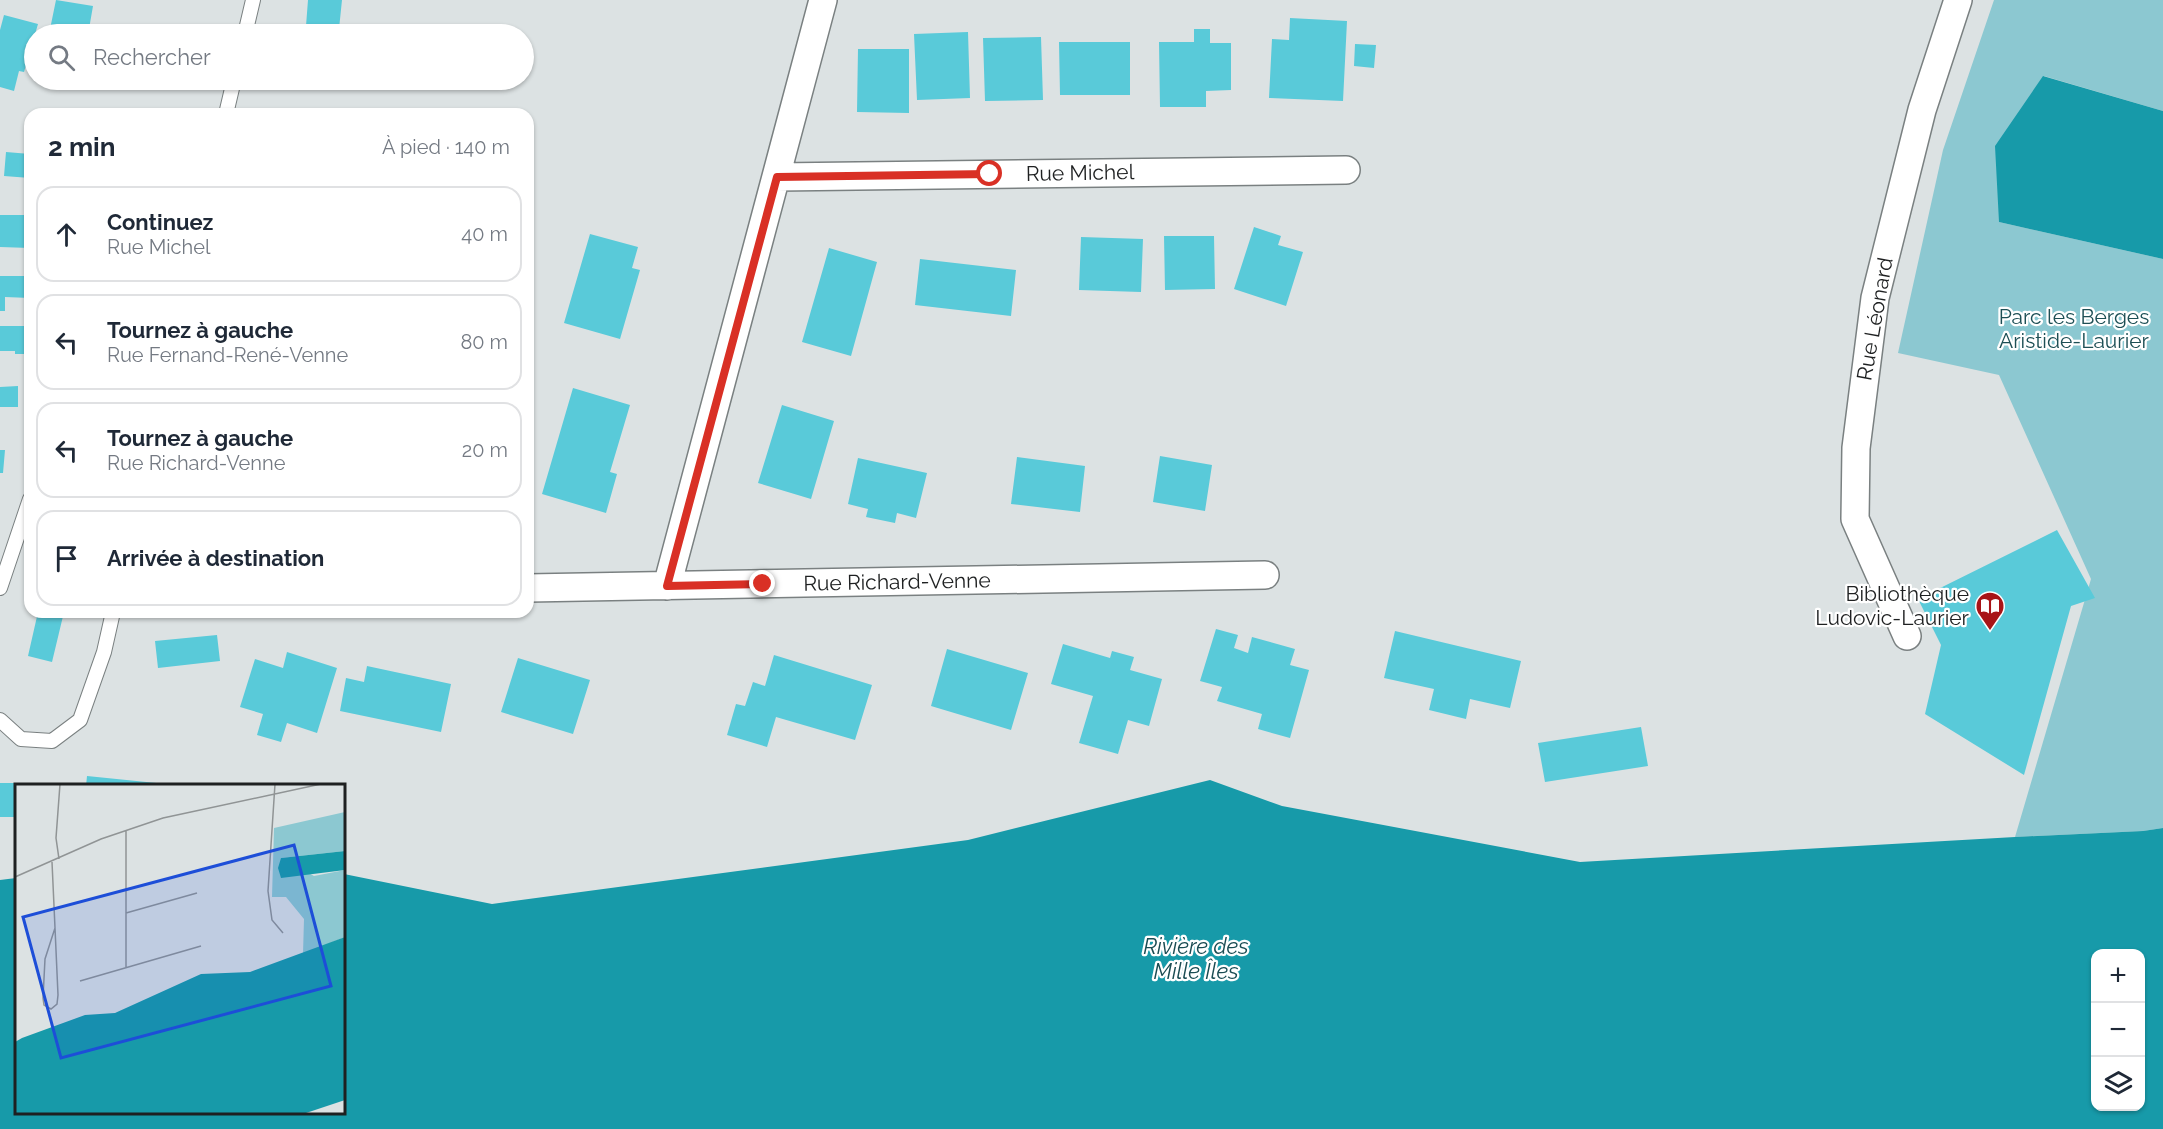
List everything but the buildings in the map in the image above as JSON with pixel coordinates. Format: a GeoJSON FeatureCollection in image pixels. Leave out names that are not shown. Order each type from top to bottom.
{"type":"FeatureCollection","features":[{"type":"Feature","properties":{"kind":"street"},"geometry":{"type":"LineString","coordinates":[[667,586],[823,0]]}},
{"type":"Feature","properties":{"kind":"street","name":"Rue Léonard"},"geometry":{"type":"LineString","coordinates":[[1907,636],[1855,519],[1856,448],[1875,298],[1922,110],[1958,0]]}},
{"type":"Feature","properties":{"kind":"street","name":"Rue Michel"},"geometry":{"type":"LineString","coordinates":[[777,177],[1346,170]]}},
{"type":"Feature","properties":{"kind":"street","name":"Rue Richard-Venne"},"geometry":{"type":"LineString","coordinates":[[534,588],[1265,575]]}},
{"type":"Feature","properties":{"kind":"lane"},"geometry":{"type":"LineString","coordinates":[[247,24],[253,0]]}},
{"type":"Feature","properties":{"kind":"lane"},"geometry":{"type":"LineString","coordinates":[[227,108],[232,90]]}},
{"type":"Feature","properties":{"kind":"lane"},"geometry":{"type":"LineString","coordinates":[[0,588],[24,517]]}},
{"type":"Feature","properties":{"kind":"lane"},"geometry":{"type":"LineString","coordinates":[[0,720],[21,739],[52,741],[80,720],[104,652],[112,618]]}},
{"type":"Feature","properties":{"kind":"green space","name":"Parc les Berges Aristide-Laurier"},"geometry":{"type":"Polygon","coordinates":[[[1994,0],[2163,0],[2163,111],[2044,76],[1999,222],[2163,259],[2163,828],[2015,837],[2091,579],[1999,375],[1898,353],[1943,150],[1994,0]]]}},
{"type":"Feature","properties":{"kind":"water"},"geometry":{"type":"Polygon","coordinates":[[[2043,76],[2163,111],[2163,259],[1999,222],[1995,146],[2043,76]]]}},
{"type":"Feature","properties":{"kind":"water","name":"Rivière des Mille Îles"},"geometry":{"type":"Polygon","coordinates":[[[1210,780],[1282,806],[1580,862],[2143,831],[2163,828],[2163,1129],[0,1129],[0,880],[15,878],[15,1114],[345,1114],[345,874],[492,904],[968,840],[1210,780]]]}},
{"type":"Feature","properties":{"kind":"place","name":"Bibliothèque Ludovic-Laurier"},"geometry":{"type":"Point","coordinates":[1990,632]}},
{"type":"Feature","properties":{"kind":"route"},"geometry":{"type":"LineString","coordinates":[[763,584],[667,586],[777,177],[990,174]]}}]}
